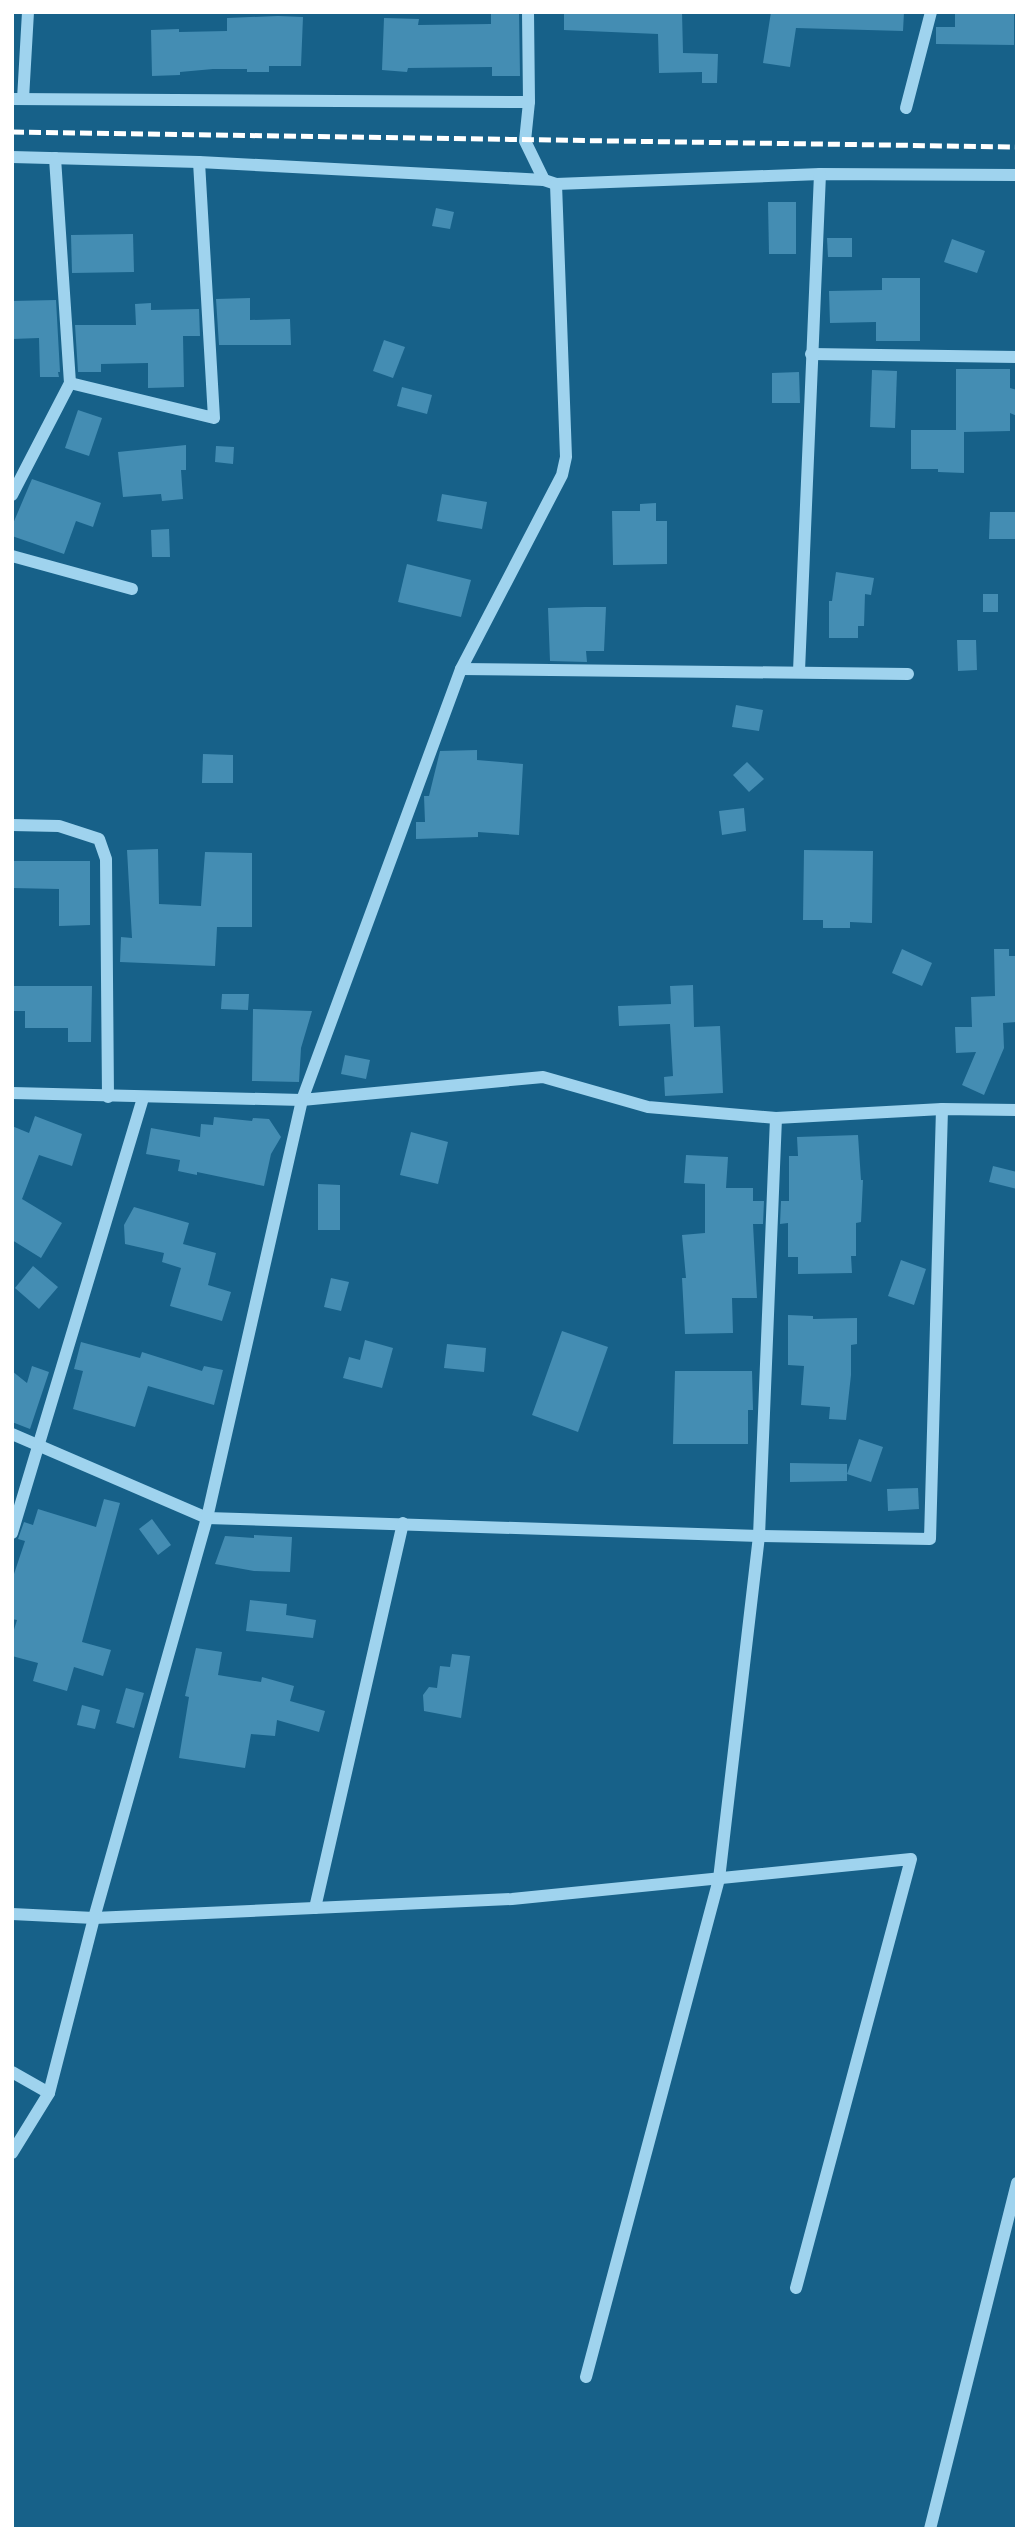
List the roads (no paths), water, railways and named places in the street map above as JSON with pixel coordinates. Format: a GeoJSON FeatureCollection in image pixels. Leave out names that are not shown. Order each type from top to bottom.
{"type":"FeatureCollection","features":[{"type":"Feature","properties":{"kind":"street"},"geometry":{"type":"LineString","coordinates":[[27,12],[18,99],[529,102]]}},
{"type":"Feature","properties":{"kind":"street"},"geometry":{"type":"LineString","coordinates":[[12,2153],[48,2092],[206,1518],[302,1100],[461,669],[556,489],[566,457],[550,182],[525,141],[529,102],[528,12]]}},
{"type":"Feature","properties":{"kind":"street"},"geometry":{"type":"LineString","coordinates":[[906,108],[931,12]]}},
{"type":"Feature","properties":{"kind":"street"},"geometry":{"type":"LineString","coordinates":[[12,157],[199,162],[550,182],[820,174],[1017,175]]}},
{"type":"Feature","properties":{"kind":"street"},"geometry":{"type":"LineString","coordinates":[[12,495],[69,383],[55,158]]}},
{"type":"Feature","properties":{"kind":"street"},"geometry":{"type":"LineString","coordinates":[[69,383],[214,418],[199,162]]}},
{"type":"Feature","properties":{"kind":"street"},"geometry":{"type":"LineString","coordinates":[[799,671],[820,174]]}},
{"type":"Feature","properties":{"kind":"street"},"geometry":{"type":"LineString","coordinates":[[811,354],[1017,357]]}},
{"type":"Feature","properties":{"kind":"street"},"geometry":{"type":"LineString","coordinates":[[12,556],[132,589]]}},
{"type":"Feature","properties":{"kind":"street"},"geometry":{"type":"LineString","coordinates":[[461,669],[908,674]]}},
{"type":"Feature","properties":{"kind":"street"},"geometry":{"type":"LineString","coordinates":[[12,825],[59,826],[99,839],[106,859],[108,1097]]}},
{"type":"Feature","properties":{"kind":"street"},"geometry":{"type":"LineString","coordinates":[[12,1094],[302,1100],[543,1077],[648,1107],[776,1118],[942,1109],[1017,1110]]}},
{"type":"Feature","properties":{"kind":"street"},"geometry":{"type":"LineString","coordinates":[[12,1533],[144,1098]]}},
{"type":"Feature","properties":{"kind":"street"},"geometry":{"type":"LineString","coordinates":[[12,1434],[206,1518],[930,1539],[942,1109]]}},
{"type":"Feature","properties":{"kind":"street"},"geometry":{"type":"LineString","coordinates":[[586,2377],[719,1879],[759,1536],[776,1118]]}},
{"type":"Feature","properties":{"kind":"street"},"geometry":{"type":"LineString","coordinates":[[315,1908],[404,1524]]}},
{"type":"Feature","properties":{"kind":"street"},"geometry":{"type":"LineString","coordinates":[[12,1914],[94,1918],[512,1899],[911,1859],[796,2288]]}},
{"type":"Feature","properties":{"kind":"street"},"geometry":{"type":"LineString","coordinates":[[12,2072],[48,2092]]}},
{"type":"Feature","properties":{"kind":"street"},"geometry":{"type":"LineString","coordinates":[[930,2529],[1017,2183]]}},
{"type":"Feature","properties":{"kind":"railway"},"geometry":{"type":"LineString","coordinates":[[12,132],[1017,147]]}}]}
